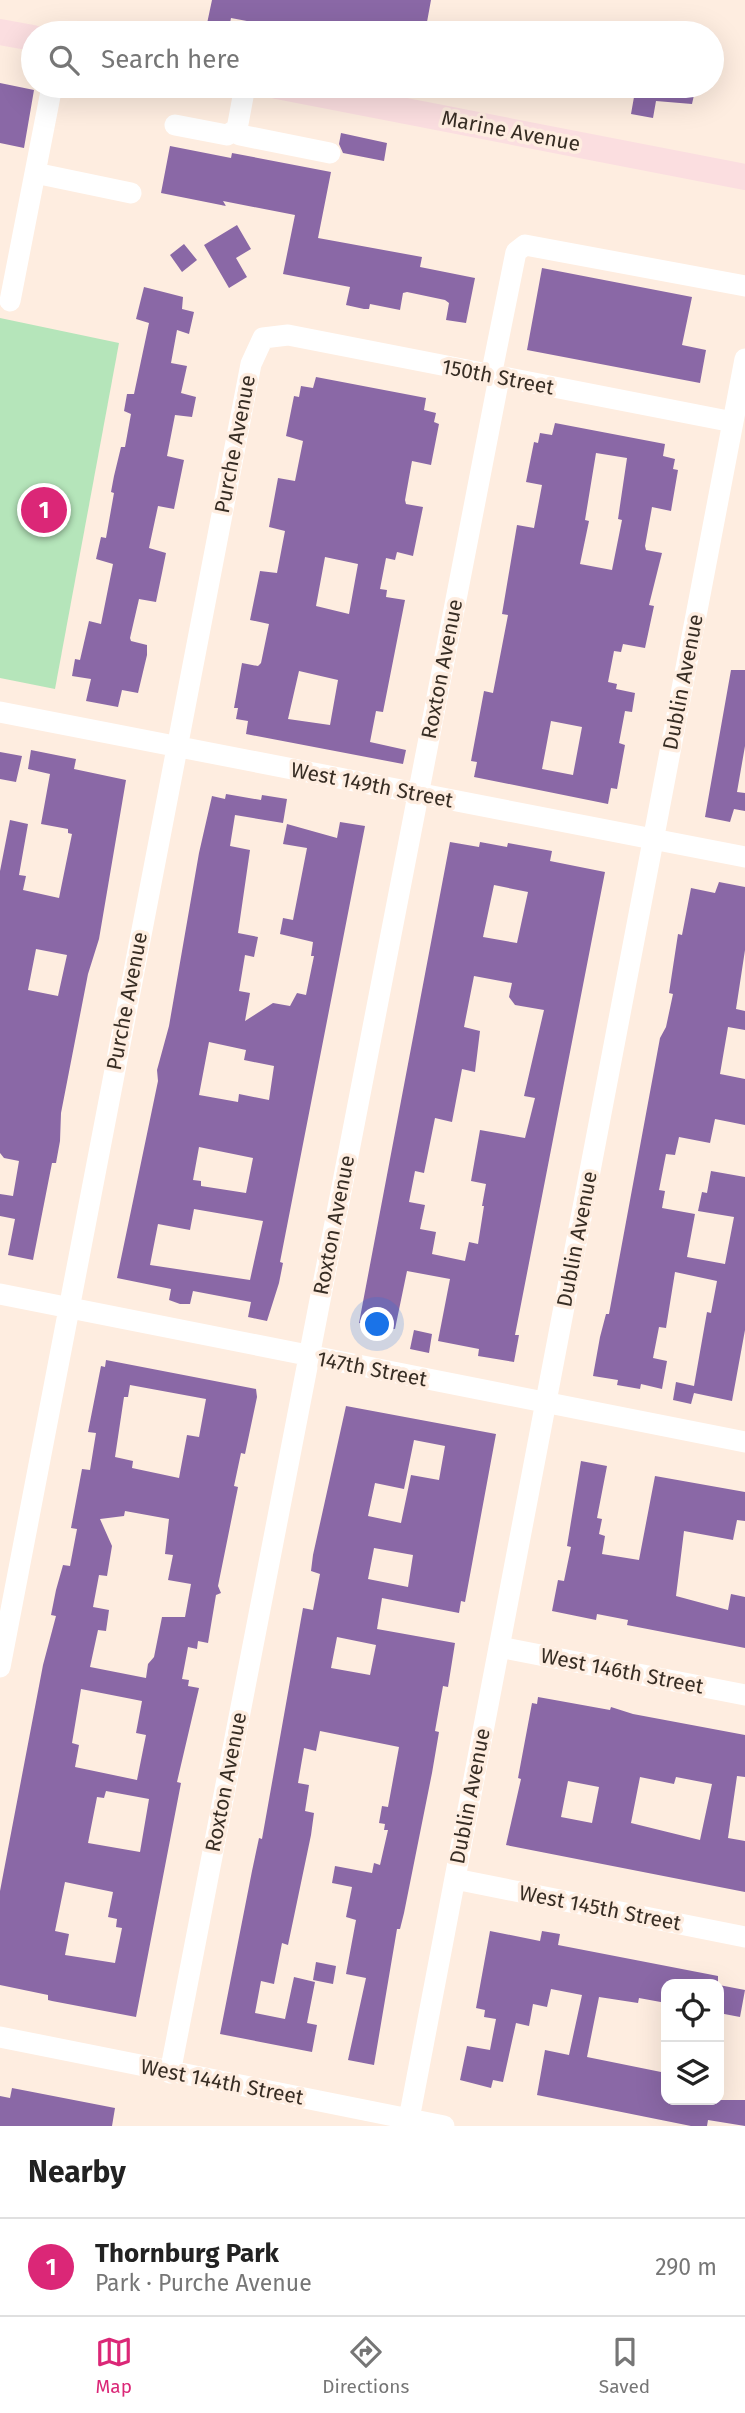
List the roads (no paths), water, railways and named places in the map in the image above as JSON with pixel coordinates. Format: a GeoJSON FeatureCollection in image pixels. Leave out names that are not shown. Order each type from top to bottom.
{"type":"FeatureCollection","features":[{"type":"Feature","properties":{"kind":"main road"},"geometry":{"type":"LineString","coordinates":[[0,32],[21,36]]}},
{"type":"Feature","properties":{"kind":"main road","name":"Marine Avenue"},"geometry":{"type":"LineString","coordinates":[[339,98],[745,177]]}},
{"type":"Feature","properties":{"kind":"street"},"geometry":{"type":"LineString","coordinates":[[10,301],[50,98]]}},
{"type":"Feature","properties":{"kind":"street"},"geometry":{"type":"LineString","coordinates":[[243,98],[237,129],[240,135],[330,153]]}},
{"type":"Feature","properties":{"kind":"street"},"geometry":{"type":"LineString","coordinates":[[175,125],[227,135],[237,129]]}},
{"type":"Feature","properties":{"kind":"street"},"geometry":{"type":"LineString","coordinates":[[35,173],[131,193]]}},
{"type":"Feature","properties":{"kind":"street","name":"Roxton Avenue"},"geometry":{"type":"LineString","coordinates":[[170,2073],[418,794],[516,252],[525,246],[745,286]]}},
{"type":"Feature","properties":{"kind":"street","name":"150th Street"},"geometry":{"type":"LineString","coordinates":[[263,338],[288,335],[733,422]]}},
{"type":"Feature","properties":{"kind":"street","name":"Purche Avenue"},"geometry":{"type":"LineString","coordinates":[[0,1667],[175,747],[251,364],[263,338]]}},
{"type":"Feature","properties":{"kind":"street","name":"Dublin Avenue"},"geometry":{"type":"LineString","coordinates":[[409,2119],[745,359]]}},
{"type":"Feature","properties":{"kind":"street","name":"West 149th Street"},"geometry":{"type":"LineString","coordinates":[[0,712],[745,857]]}},
{"type":"Feature","properties":{"kind":"street","name":"147th Street"},"geometry":{"type":"LineString","coordinates":[[0,1294],[745,1442]]}},
{"type":"Feature","properties":{"kind":"street","name":"West 146th Street"},"geometry":{"type":"LineString","coordinates":[[499,1647],[745,1695]]}},
{"type":"Feature","properties":{"kind":"street","name":"West 145th Street"},"geometry":{"type":"LineString","coordinates":[[455,1880],[745,1937]]}},
{"type":"Feature","properties":{"kind":"street","name":"West 144th Street"},"geometry":{"type":"LineString","coordinates":[[0,2037],[444,2126]]}},
{"type":"Feature","properties":{"kind":"place","name":"Thornburg Park"},"geometry":{"type":"Point","coordinates":[44,510]}}]}
